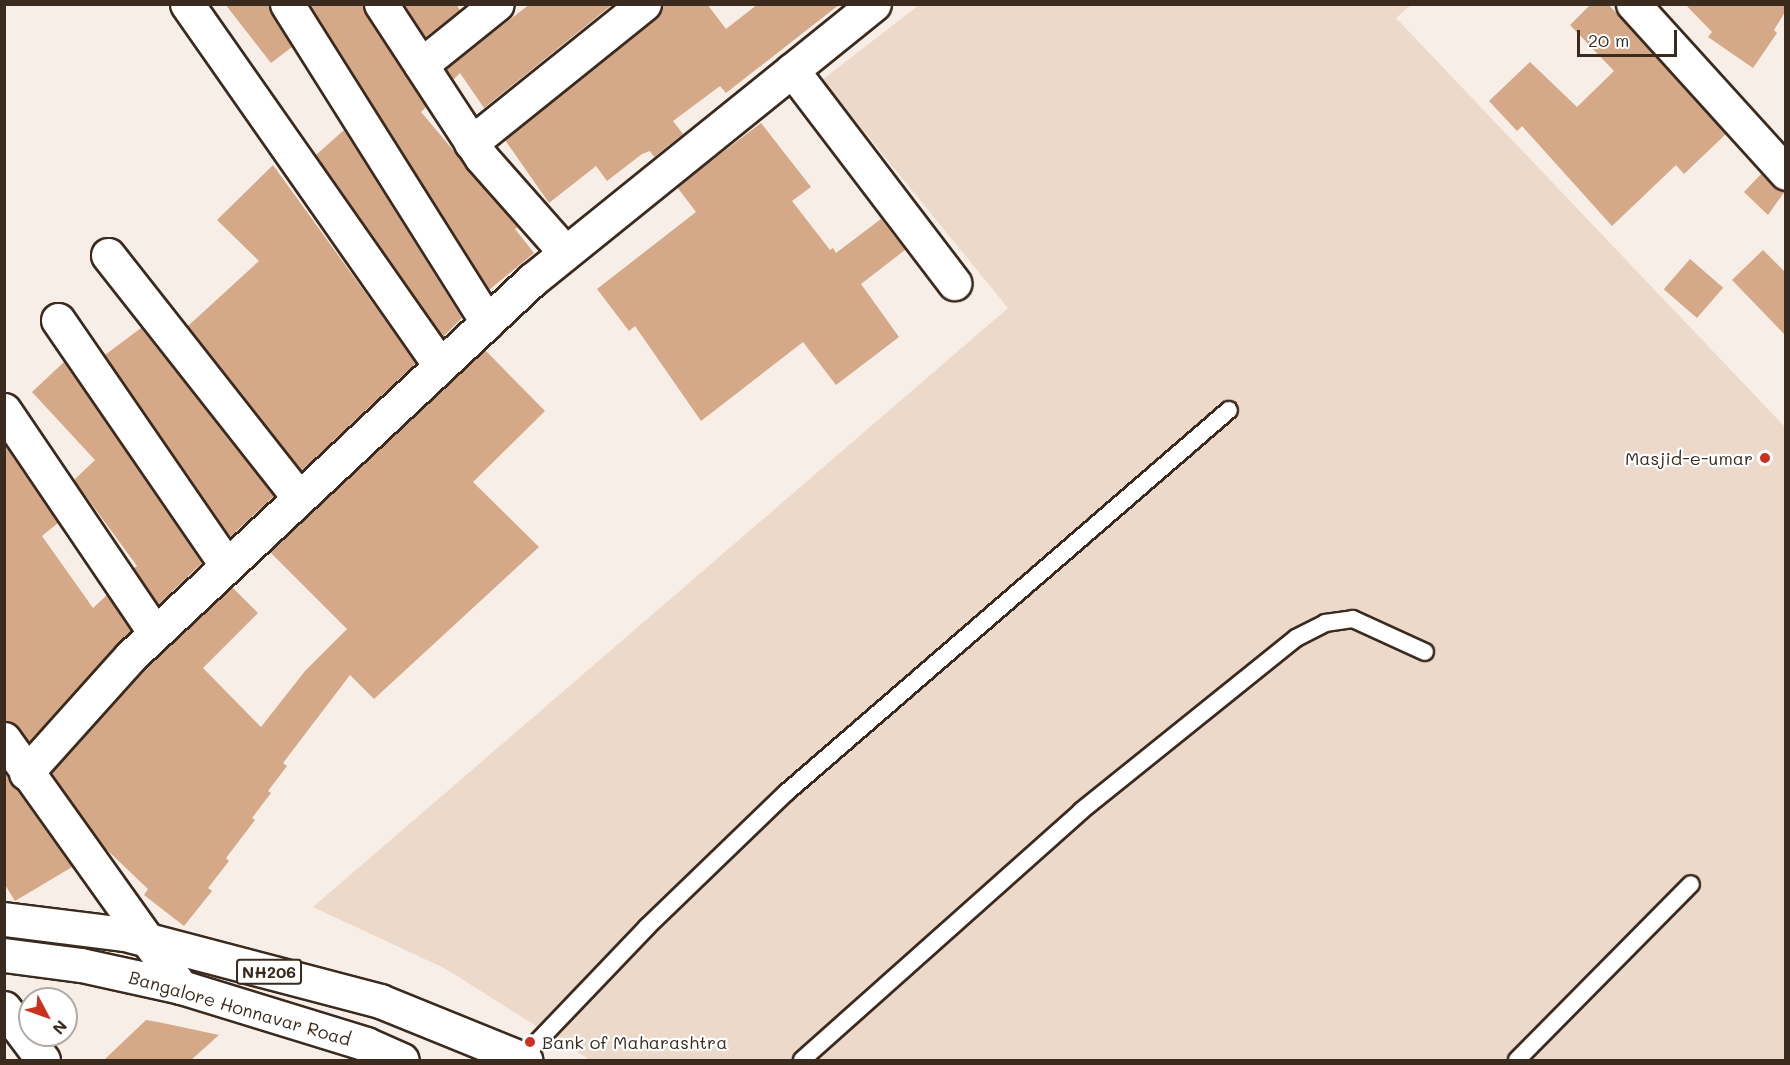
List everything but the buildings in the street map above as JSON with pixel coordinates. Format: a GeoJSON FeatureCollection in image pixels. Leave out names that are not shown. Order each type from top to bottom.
{"type":"FeatureCollection","features":[{"type":"Feature","properties":{"kind":"street"},"geometry":{"type":"LineString","coordinates":[[187,4],[440,365]]}},
{"type":"Feature","properties":{"kind":"street"},"geometry":{"type":"LineString","coordinates":[[287,4],[487,322]]}},
{"type":"Feature","properties":{"kind":"street"},"geometry":{"type":"LineString","coordinates":[[381,4],[471,143],[565,252]]}},
{"type":"Feature","properties":{"kind":"street"},"geometry":{"type":"LineString","coordinates":[[421,65],[497,4]]}},
{"type":"Feature","properties":{"kind":"street"},"geometry":{"type":"LineString","coordinates":[[471,143],[644,4]]}},
{"type":"Feature","properties":{"kind":"street"},"geometry":{"type":"LineString","coordinates":[[26,773],[154,633],[487,322],[565,252],[874,4]]}},
{"type":"Feature","properties":{"kind":"street"},"geometry":{"type":"LineString","coordinates":[[1633,4],[1785,172]]}},
{"type":"Feature","properties":{"kind":"street"},"geometry":{"type":"LineString","coordinates":[[792,70],[954,283]]}},
{"type":"Feature","properties":{"kind":"street"},"geometry":{"type":"LineString","coordinates":[[108,255],[299,498]]}},
{"type":"Feature","properties":{"kind":"street"},"geometry":{"type":"LineString","coordinates":[[58,320],[226,566]]}},
{"type":"Feature","properties":{"kind":"street"},"geometry":{"type":"LineString","coordinates":[[4,410],[154,633]]}},
{"type":"Feature","properties":{"kind":"street"},"geometry":{"type":"LineString","coordinates":[[4,739],[26,773],[181,987]]}},
{"type":"Feature","properties":{"kind":"street","name":"NH206"},"geometry":{"type":"LineString","coordinates":[[4,918],[147,940],[380,1001],[523,1060]]}},
{"type":"Feature","properties":{"kind":"street","name":"Bangalore Honnavar Road"},"geometry":{"type":"LineString","coordinates":[[4,955],[81,965],[181,987],[366,1044],[402,1060]]}},
{"type":"Feature","properties":{"kind":"street"},"geometry":{"type":"LineString","coordinates":[[4,1008],[43,1060]]}},
{"type":"Feature","properties":{"kind":"lane"},"geometry":{"type":"LineString","coordinates":[[523,1060],[647,927],[787,792],[1229,410]]}},
{"type":"Feature","properties":{"kind":"lane"},"geometry":{"type":"LineString","coordinates":[[802,1060],[1081,811],[1296,638],[1325,623],[1353,619],[1425,652]]}},
{"type":"Feature","properties":{"kind":"lane"},"geometry":{"type":"LineString","coordinates":[[1517,1060],[1691,884]]}},
{"type":"Feature","properties":{"kind":"shaded area"},"geometry":{"type":"Polygon","coordinates":[[[919,5],[1411,5],[1396,18],[1785,427],[1785,1060],[590,1060],[446,969],[313,907],[1008,308],[822,80],[919,5]]]}},
{"type":"Feature","properties":{"kind":"place","name":"Masjid-e-umar"},"geometry":{"type":"Point","coordinates":[1765,458]}},
{"type":"Feature","properties":{"kind":"place","name":"Bank of Maharashtra"},"geometry":{"type":"Point","coordinates":[530,1042]}}]}
